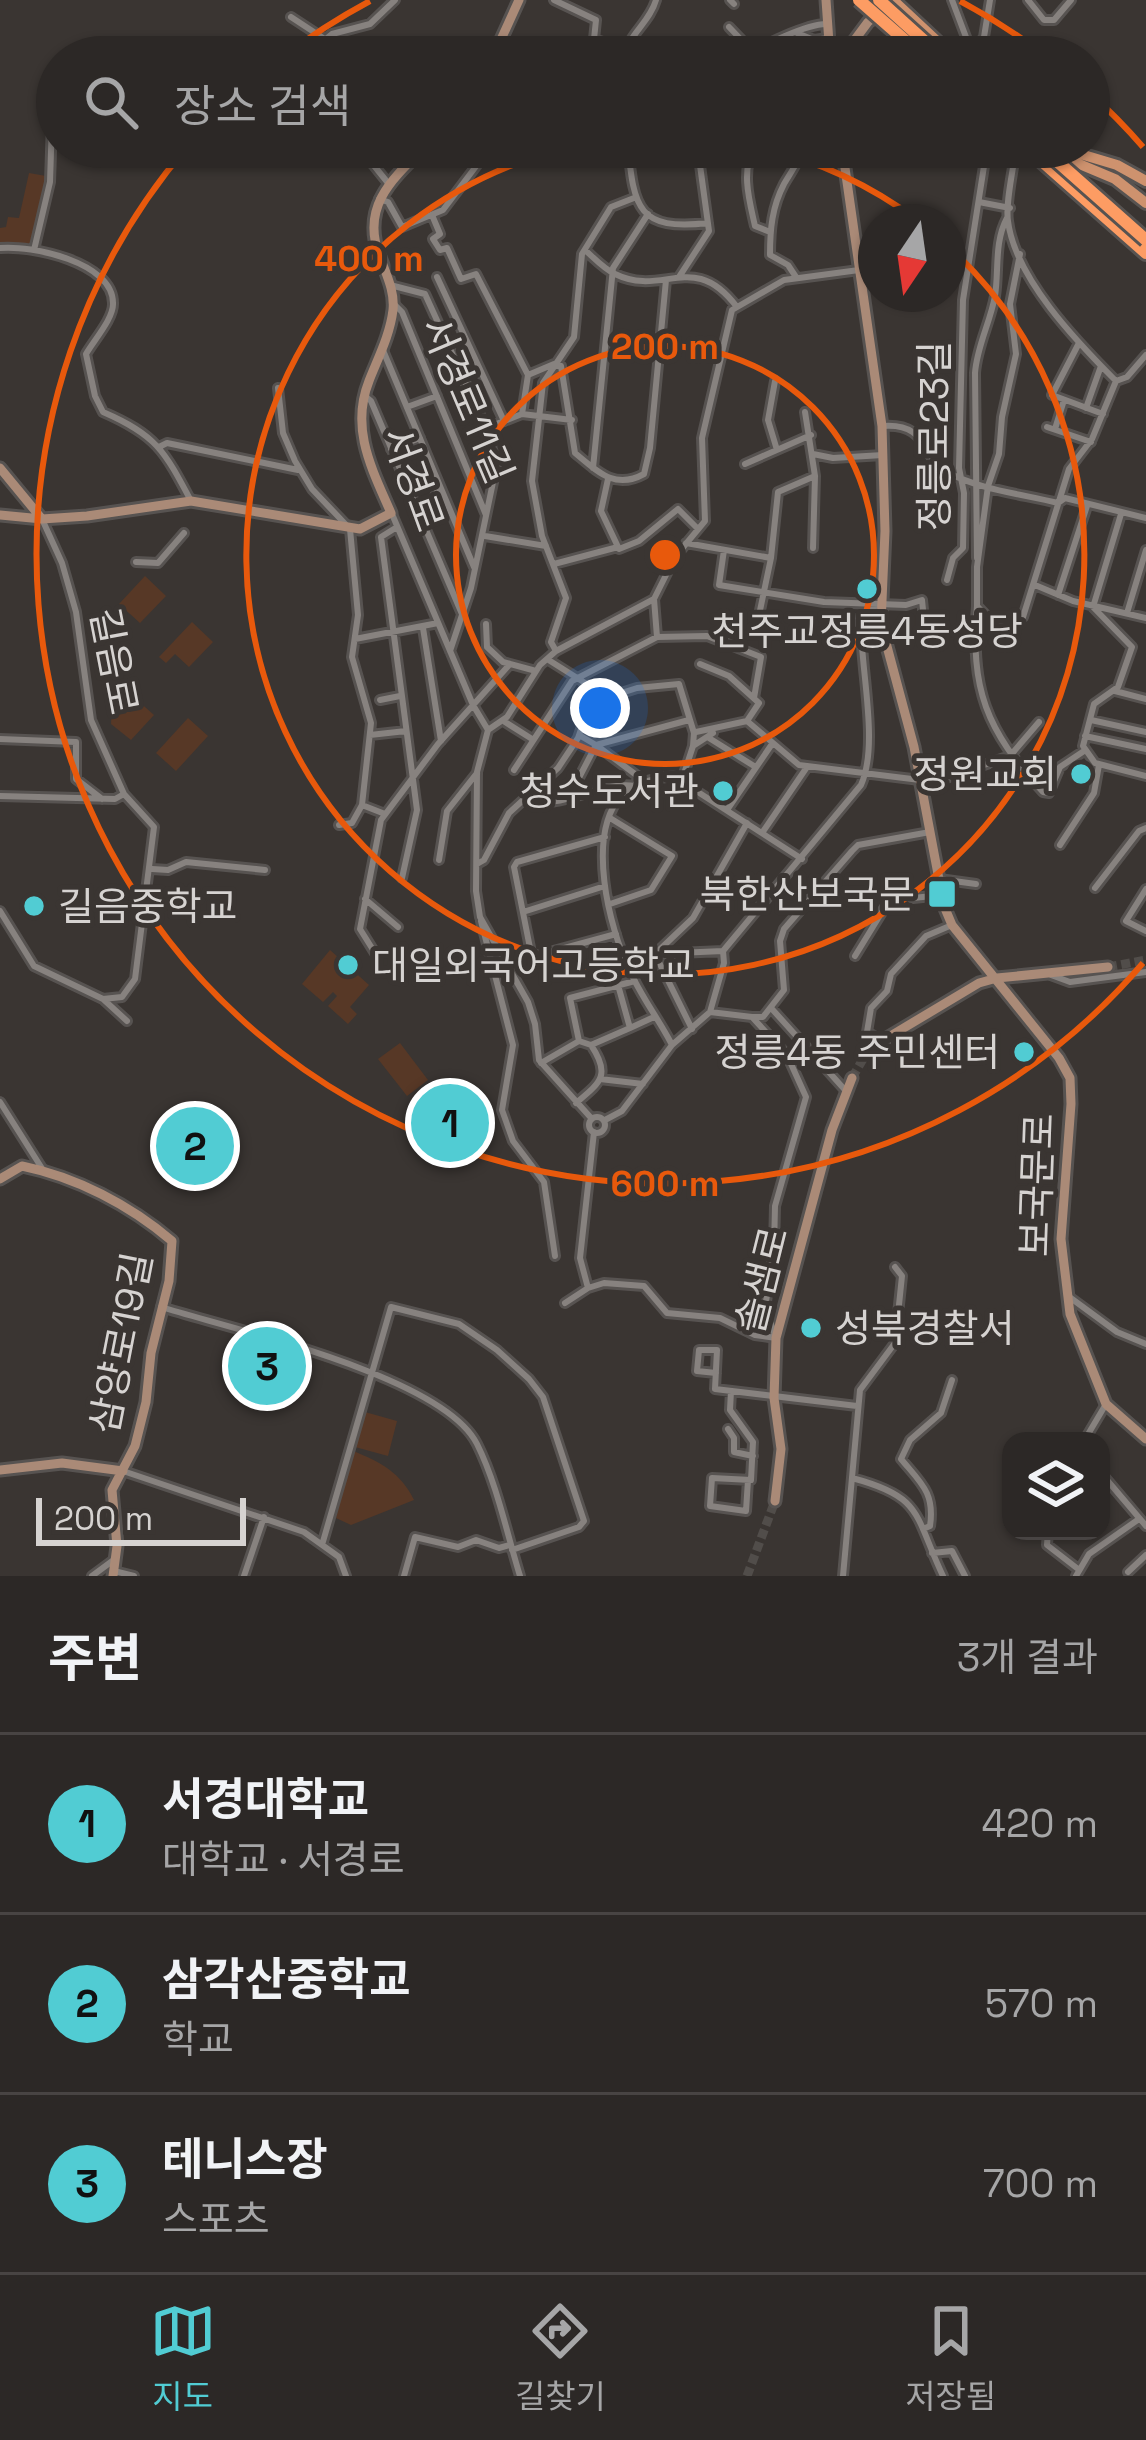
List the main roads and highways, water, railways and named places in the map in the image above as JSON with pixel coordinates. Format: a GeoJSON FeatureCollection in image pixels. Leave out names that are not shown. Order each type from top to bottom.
{"type":"FeatureCollection","features":[{"type":"Feature","properties":{"kind":"highway"},"geometry":{"type":"LineString","coordinates":[[876,2],[908,36]]}},
{"type":"Feature","properties":{"kind":"highway"},"geometry":{"type":"LineString","coordinates":[[876,2],[921,36]]}},
{"type":"Feature","properties":{"kind":"highway"},"geometry":{"type":"LineString","coordinates":[[1050,168],[1146,253]]}},
{"type":"Feature","properties":{"kind":"highway"},"geometry":{"type":"LineString","coordinates":[[1064,168],[1146,240]]}},
{"type":"Feature","properties":{"kind":"main road"},"geometry":{"type":"LineString","coordinates":[[876,2],[906,36]]}},
{"type":"Feature","properties":{"kind":"main road"},"geometry":{"type":"LineString","coordinates":[[897,28],[894,17],[903,15],[926,36]]}},
{"type":"Feature","properties":{"kind":"main road"},"geometry":{"type":"LineString","coordinates":[[1110,163],[1146,181]]}},
{"type":"Feature","properties":{"kind":"main road"},"geometry":{"type":"LineString","coordinates":[[1089,168],[1115,179],[1146,203]]}},
{"type":"Feature","properties":{"kind":"tunnel"},"geometry":{"type":"LineString","coordinates":[[1108,967],[1146,960]]}},
{"type":"Feature","properties":{"kind":"tunnel"},"geometry":{"type":"LineString","coordinates":[[852,1078],[866,1054],[882,1041]]}},
{"type":"Feature","properties":{"kind":"tunnel"},"geometry":{"type":"LineString","coordinates":[[747,1576],[775,1501]]}},
{"type":"Feature","properties":{"kind":"place","name":"천주교정릉4동성당"},"geometry":{"type":"Point","coordinates":[867,589]}},
{"type":"Feature","properties":{"kind":"place","name":"정원교회"},"geometry":{"type":"Point","coordinates":[1081,774]}},
{"type":"Feature","properties":{"kind":"place","name":"청수도서관"},"geometry":{"type":"Point","coordinates":[723,791]}},
{"type":"Feature","properties":{"kind":"place","name":"북한산보국문"},"geometry":{"type":"Point","coordinates":[942,894]}},
{"type":"Feature","properties":{"kind":"place","name":"길음중학교"},"geometry":{"type":"Point","coordinates":[34,906]}},
{"type":"Feature","properties":{"kind":"place","name":"대일외국어고등학교"},"geometry":{"type":"Point","coordinates":[348,965]}},
{"type":"Feature","properties":{"kind":"place","name":"정릉4동 주민센터"},"geometry":{"type":"Point","coordinates":[1024,1052]}},
{"type":"Feature","properties":{"kind":"place","name":"서경대학교"},"geometry":{"type":"Point","coordinates":[450,1123]}},
{"type":"Feature","properties":{"kind":"place","name":"삼각산중학교"},"geometry":{"type":"Point","coordinates":[195,1146]}},
{"type":"Feature","properties":{"kind":"place","name":"성북경찰서"},"geometry":{"type":"Point","coordinates":[811,1328]}},
{"type":"Feature","properties":{"kind":"place","name":"테니스장"},"geometry":{"type":"Point","coordinates":[267,1366]}}]}
